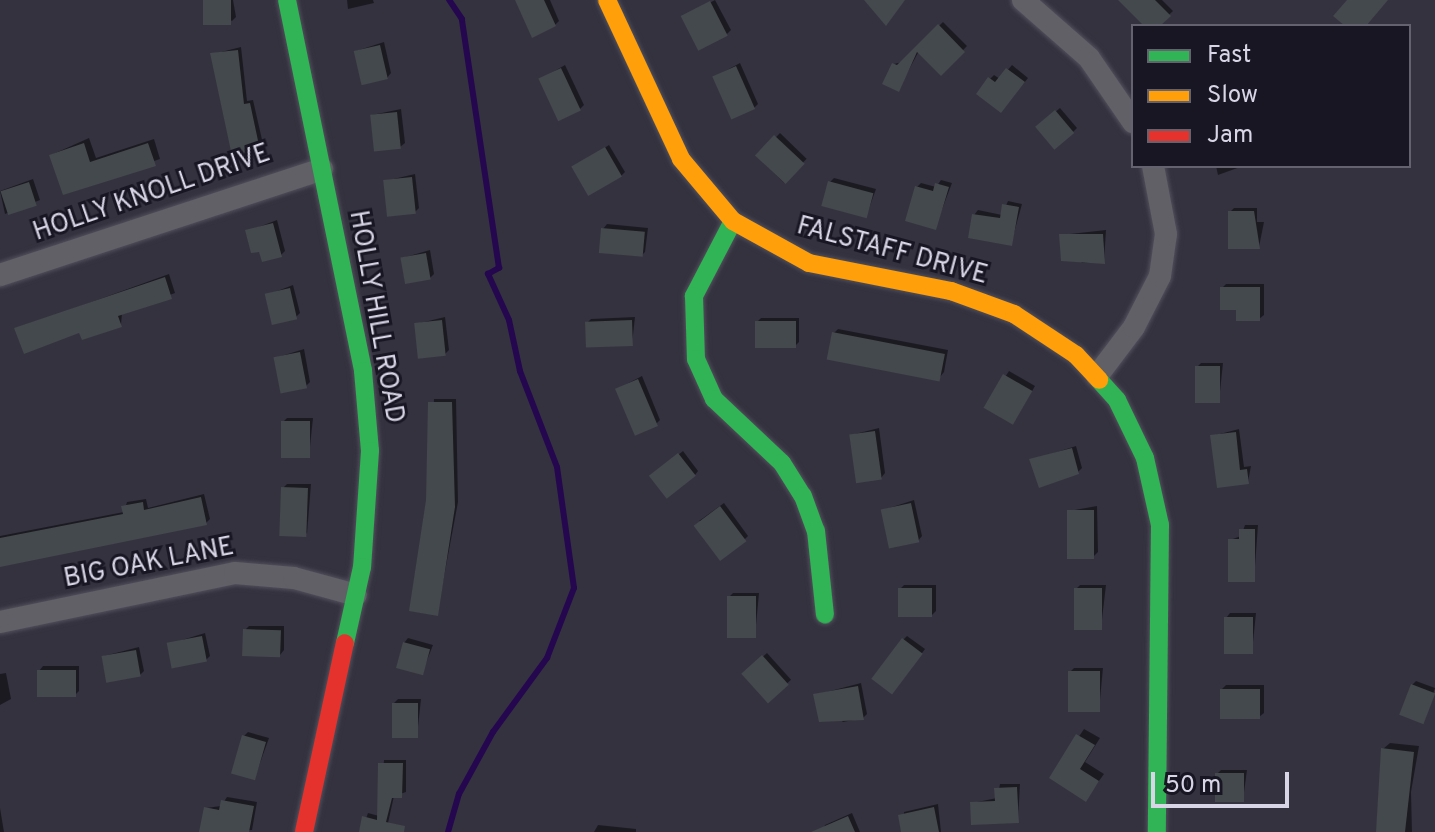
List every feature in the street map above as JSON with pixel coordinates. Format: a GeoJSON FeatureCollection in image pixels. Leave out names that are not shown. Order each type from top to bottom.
{"type":"FeatureCollection","features":[{"type":"Feature","properties":{"kind":"street","name":"HOLLY HILL ROAD"},"geometry":{"type":"LineString","coordinates":[[287,0],[368,412],[370,483],[356,595],[304,832]]}},
{"type":"Feature","properties":{"kind":"street","name":"FALSTAFF DRIVE"},"geometry":{"type":"LineString","coordinates":[[607,0],[681,159],[733,221],[809,263],[980,300],[1042,331],[1097,376],[1117,400],[1145,458],[1160,525],[1157,832]]}},
{"type":"Feature","properties":{"kind":"street"},"geometry":{"type":"LineString","coordinates":[[1023,0],[1089,58],[1131,119]]}},
{"type":"Feature","properties":{"kind":"street"},"geometry":{"type":"LineString","coordinates":[[1097,376],[1134,327],[1160,276],[1166,234],[1153,168]]}},
{"type":"Feature","properties":{"kind":"street","name":"HOLLY KNOLL DRIVE"},"geometry":{"type":"LineString","coordinates":[[0,275],[322,169]]}},
{"type":"Feature","properties":{"kind":"street"},"geometry":{"type":"LineString","coordinates":[[733,221],[694,296],[696,359],[714,399],[782,463],[803,496],[816,531],[825,615]]}},
{"type":"Feature","properties":{"kind":"street","name":"BIG OAK LANE"},"geometry":{"type":"LineString","coordinates":[[0,622],[235,573],[294,578],[356,595]]}},
{"type":"Feature","properties":{"kind":"building"},"geometry":{"type":"Polygon","coordinates":[[[203,0],[231,0],[231,25],[203,25],[203,0]]]}},
{"type":"Feature","properties":{"kind":"building"},"geometry":{"type":"Polygon","coordinates":[[[515,0],[544,0],[556,26],[532,38],[515,0]]]}},
{"type":"Feature","properties":{"kind":"building"},"geometry":{"type":"Polygon","coordinates":[[[864,0],[905,0],[886,26],[864,0]]]}},
{"type":"Feature","properties":{"kind":"building"},"geometry":{"type":"Polygon","coordinates":[[[1118,0],[1155,0],[1171,16],[1162,24],[1142,24],[1118,0]]]}},
{"type":"Feature","properties":{"kind":"building"},"geometry":{"type":"Polygon","coordinates":[[[1347,0],[1388,0],[1368,24],[1343,24],[1333,16],[1347,0]]]}},
{"type":"Feature","properties":{"kind":"building"},"geometry":{"type":"Polygon","coordinates":[[[710,1],[728,36],[698,51],[681,16],[710,1]]]}},
{"type":"Feature","properties":{"kind":"building"},"geometry":{"type":"Polygon","coordinates":[[[938,24],[965,52],[941,76],[917,52],[899,92],[882,84],[892,63],[897,65],[938,24]]]}},
{"type":"Feature","properties":{"kind":"building"},"geometry":{"type":"Polygon","coordinates":[[[380,45],[388,79],[362,85],[354,51],[380,45]]]}},
{"type":"Feature","properties":{"kind":"building"},"geometry":{"type":"Polygon","coordinates":[[[238,50],[244,104],[250,103],[260,150],[232,156],[210,53],[238,50]]]}},
{"type":"Feature","properties":{"kind":"building"},"geometry":{"type":"Polygon","coordinates":[[[736,66],[755,109],[731,120],[712,77],[736,66]]]}},
{"type":"Feature","properties":{"kind":"building"},"geometry":{"type":"Polygon","coordinates":[[[561,68],[581,111],[558,121],[538,79],[561,68]]]}},
{"type":"Feature","properties":{"kind":"building"},"geometry":{"type":"Polygon","coordinates":[[[1006,68],[1025,82],[1001,113],[976,94],[988,77],[995,82],[1006,68]]]}},
{"type":"Feature","properties":{"kind":"building"},"geometry":{"type":"Polygon","coordinates":[[[1055,110],[1074,133],[1054,150],[1035,127],[1055,110]]]}},
{"type":"Feature","properties":{"kind":"building"},"geometry":{"type":"Polygon","coordinates":[[[397,112],[401,149],[374,152],[370,115],[397,112]]]}},
{"type":"Feature","properties":{"kind":"building"},"geometry":{"type":"Polygon","coordinates":[[[774,135],[805,164],[786,184],[755,155],[774,135]]]}},
{"type":"Feature","properties":{"kind":"building"},"geometry":{"type":"Polygon","coordinates":[[[84,143],[90,162],[148,143],[156,166],[63,195],[49,155],[84,143]]]}},
{"type":"Feature","properties":{"kind":"building"},"geometry":{"type":"Polygon","coordinates":[[[605,147],[622,176],[588,196],[571,166],[605,147]]]}},
{"type":"Feature","properties":{"kind":"building"},"geometry":{"type":"Polygon","coordinates":[[[412,177],[416,214],[387,217],[383,180],[412,177]]]}},
{"type":"Feature","properties":{"kind":"building"},"geometry":{"type":"Polygon","coordinates":[[[828,181],[873,193],[867,218],[821,206],[828,181]]]}},
{"type":"Feature","properties":{"kind":"building"},"geometry":{"type":"Polygon","coordinates":[[[29,182],[37,206],[8,215],[0,191],[29,182]]]}},
{"type":"Feature","properties":{"kind":"building"},"geometry":{"type":"Polygon","coordinates":[[[935,183],[949,187],[936,230],[905,221],[915,186],[933,191],[935,183]]]}},
{"type":"Feature","properties":{"kind":"building"},"geometry":{"type":"Polygon","coordinates":[[[1002,204],[1019,207],[1012,246],[968,238],[972,214],[1000,218],[1002,204]]]}},
{"type":"Feature","properties":{"kind":"building"},"geometry":{"type":"Polygon","coordinates":[[[1228,211],[1254,211],[1260,249],[1228,249],[1228,211]]]}},
{"type":"Feature","properties":{"kind":"building"},"geometry":{"type":"Polygon","coordinates":[[[273,223],[282,257],[262,262],[259,252],[251,253],[245,230],[273,223]]]}},
{"type":"Feature","properties":{"kind":"building"},"geometry":{"type":"Polygon","coordinates":[[[601,228],[645,232],[643,257],[599,253],[601,228]]]}},
{"type":"Feature","properties":{"kind":"building"},"geometry":{"type":"Polygon","coordinates":[[[1059,234],[1103,234],[1105,264],[1061,261],[1059,234]]]}},
{"type":"Feature","properties":{"kind":"building"},"geometry":{"type":"Polygon","coordinates":[[[426,253],[431,280],[405,284],[400,258],[426,253]]]}},
{"type":"Feature","properties":{"kind":"building"},"geometry":{"type":"Polygon","coordinates":[[[165,277],[172,299],[118,316],[122,327],[82,340],[79,333],[24,354],[14,328],[165,277]]]}},
{"type":"Feature","properties":{"kind":"building"},"geometry":{"type":"Polygon","coordinates":[[[1220,287],[1260,287],[1260,321],[1236,321],[1236,310],[1220,310],[1220,287]]]}},
{"type":"Feature","properties":{"kind":"building"},"geometry":{"type":"Polygon","coordinates":[[[290,288],[297,319],[272,325],[265,294],[290,288]]]}},
{"type":"Feature","properties":{"kind":"building"},"geometry":{"type":"Polygon","coordinates":[[[442,320],[446,356],[418,359],[414,323],[442,320]]]}},
{"type":"Feature","properties":{"kind":"building"},"geometry":{"type":"Polygon","coordinates":[[[632,320],[633,346],[586,348],[585,322],[632,320]]]}},
{"type":"Feature","properties":{"kind":"building"},"geometry":{"type":"Polygon","coordinates":[[[755,321],[796,321],[796,348],[755,348],[755,321]]]}},
{"type":"Feature","properties":{"kind":"building"},"geometry":{"type":"Polygon","coordinates":[[[832,332],[945,354],[940,381],[827,359],[832,332]]]}},
{"type":"Feature","properties":{"kind":"building"},"geometry":{"type":"Polygon","coordinates":[[[300,352],[307,388],[281,393],[273,357],[300,352]]]}},
{"type":"Feature","properties":{"kind":"building"},"geometry":{"type":"Polygon","coordinates":[[[1195,366],[1220,366],[1220,403],[1195,403],[1195,366]]]}},
{"type":"Feature","properties":{"kind":"building"},"geometry":{"type":"Polygon","coordinates":[[[1003,374],[1032,391],[1013,425],[984,408],[1003,374]]]}},
{"type":"Feature","properties":{"kind":"building"},"geometry":{"type":"Polygon","coordinates":[[[638,379],[658,426],[635,436],[615,389],[638,379]]]}},
{"type":"Feature","properties":{"kind":"building"},"geometry":{"type":"Polygon","coordinates":[[[428,402],[452,402],[455,507],[438,616],[409,611],[426,500],[428,402]]]}},
{"type":"Feature","properties":{"kind":"building"},"geometry":{"type":"Polygon","coordinates":[[[281,421],[310,421],[310,458],[281,458],[281,421]]]}},
{"type":"Feature","properties":{"kind":"building"},"geometry":{"type":"Polygon","coordinates":[[[875,431],[882,480],[856,483],[849,435],[875,431]]]}},
{"type":"Feature","properties":{"kind":"building"},"geometry":{"type":"Polygon","coordinates":[[[1236,432],[1240,470],[1247,469],[1249,484],[1217,488],[1210,435],[1236,432]]]}},
{"type":"Feature","properties":{"kind":"building"},"geometry":{"type":"Polygon","coordinates":[[[1072,448],[1079,474],[1039,488],[1029,459],[1072,448]]]}},
{"type":"Feature","properties":{"kind":"building"},"geometry":{"type":"Polygon","coordinates":[[[678,453],[696,476],[667,499],[649,476],[678,453]]]}},
{"type":"Feature","properties":{"kind":"building"},"geometry":{"type":"Polygon","coordinates":[[[281,487],[308,488],[306,537],[279,536],[281,487]]]}},
{"type":"Feature","properties":{"kind":"building"},"geometry":{"type":"Polygon","coordinates":[[[201,497],[207,525],[0,567],[0,538],[123,514],[121,506],[143,502],[144,510],[201,497]]]}},
{"type":"Feature","properties":{"kind":"building"},"geometry":{"type":"Polygon","coordinates":[[[911,503],[919,542],[889,549],[881,509],[911,503]]]}},
{"type":"Feature","properties":{"kind":"building"},"geometry":{"type":"Polygon","coordinates":[[[720,506],[746,541],[720,561],[694,526],[720,506]]]}},
{"type":"Feature","properties":{"kind":"building"},"geometry":{"type":"Polygon","coordinates":[[[1067,510],[1094,510],[1094,559],[1067,559],[1067,510]]]}},
{"type":"Feature","properties":{"kind":"building"},"geometry":{"type":"Polygon","coordinates":[[[1239,529],[1255,529],[1255,582],[1228,582],[1228,539],[1239,539],[1239,529]]]}},
{"type":"Feature","properties":{"kind":"building"},"geometry":{"type":"Polygon","coordinates":[[[898,588],[932,588],[932,617],[898,617],[898,588]]]}},
{"type":"Feature","properties":{"kind":"building"},"geometry":{"type":"Polygon","coordinates":[[[1074,588],[1102,588],[1102,630],[1074,630],[1074,588]]]}},
{"type":"Feature","properties":{"kind":"building"},"geometry":{"type":"Polygon","coordinates":[[[727,596],[756,596],[756,638],[727,638],[727,596]]]}},
{"type":"Feature","properties":{"kind":"building"},"geometry":{"type":"Polygon","coordinates":[[[1224,617],[1253,617],[1253,654],[1224,654],[1224,617]]]}},
{"type":"Feature","properties":{"kind":"building"},"geometry":{"type":"Polygon","coordinates":[[[243,629],[281,630],[280,657],[242,656],[243,629]]]}},
{"type":"Feature","properties":{"kind":"building"},"geometry":{"type":"Polygon","coordinates":[[[202,636],[207,662],[172,668],[167,643],[202,636]]]}},
{"type":"Feature","properties":{"kind":"building"},"geometry":{"type":"Polygon","coordinates":[[[902,638],[923,654],[892,694],[871,679],[902,638]]]}},
{"type":"Feature","properties":{"kind":"building"},"geometry":{"type":"Polygon","coordinates":[[[403,642],[430,649],[423,675],[396,668],[403,642]]]}},
{"type":"Feature","properties":{"kind":"building"},"geometry":{"type":"Polygon","coordinates":[[[136,650],[141,677],[106,683],[102,656],[136,650]]]}},
{"type":"Feature","properties":{"kind":"building"},"geometry":{"type":"Polygon","coordinates":[[[762,655],[789,685],[768,703],[741,674],[762,655]]]}},
{"type":"Feature","properties":{"kind":"building"},"geometry":{"type":"Polygon","coordinates":[[[37,670],[76,670],[76,697],[37,697],[37,670]]]}},
{"type":"Feature","properties":{"kind":"building"},"geometry":{"type":"Polygon","coordinates":[[[1068,671],[1100,671],[1100,712],[1068,712],[1068,671]]]}},
{"type":"Feature","properties":{"kind":"building"},"geometry":{"type":"Polygon","coordinates":[[[1411,684],[1435,693],[1423,724],[1399,715],[1411,684]]]}},
{"type":"Feature","properties":{"kind":"building"},"geometry":{"type":"Polygon","coordinates":[[[858,686],[864,720],[819,722],[813,694],[858,686]]]}},
{"type":"Feature","properties":{"kind":"building"},"geometry":{"type":"Polygon","coordinates":[[[1220,689],[1260,689],[1260,719],[1220,719],[1220,689]]]}},
{"type":"Feature","properties":{"kind":"building"},"geometry":{"type":"Polygon","coordinates":[[[392,703],[418,703],[418,738],[392,738],[392,703]]]}},
{"type":"Feature","properties":{"kind":"building"},"geometry":{"type":"Polygon","coordinates":[[[1076,734],[1095,745],[1080,769],[1099,781],[1086,802],[1049,778],[1076,734]]]}},
{"type":"Feature","properties":{"kind":"building"},"geometry":{"type":"Polygon","coordinates":[[[242,735],[266,742],[255,780],[231,773],[242,735]]]}},
{"type":"Feature","properties":{"kind":"building"},"geometry":{"type":"Polygon","coordinates":[[[1381,748],[1414,752],[1405,832],[1376,832],[1381,748]]]}},
{"type":"Feature","properties":{"kind":"building"},"geometry":{"type":"Polygon","coordinates":[[[378,763],[403,763],[402,798],[392,798],[386,822],[405,826],[404,832],[359,832],[362,816],[377,820],[378,763]]]}},
{"type":"Feature","properties":{"kind":"building"},"geometry":{"type":"Polygon","coordinates":[[[1215,773],[1244,773],[1244,802],[1215,802],[1215,773]]]}},
{"type":"Feature","properties":{"kind":"building"},"geometry":{"type":"Polygon","coordinates":[[[1017,787],[1019,823],[971,825],[970,802],[995,801],[994,788],[1017,787]]]}},
{"type":"Feature","properties":{"kind":"building"},"geometry":{"type":"Polygon","coordinates":[[[221,800],[254,806],[249,832],[199,832],[204,807],[219,810],[221,800]]]}},
{"type":"Feature","properties":{"kind":"building"},"geometry":{"type":"Polygon","coordinates":[[[934,807],[939,832],[901,832],[898,815],[934,807]]]}},
{"type":"Feature","properties":{"kind":"building"},"geometry":{"type":"Polygon","coordinates":[[[848,816],[855,832],[811,832],[848,816]]]}},
{"type":"Feature","properties":{"kind":"waterway"},"geometry":{"type":"LineString","coordinates":[[448,832],[459,794],[493,732],[547,658],[574,588],[557,467],[520,371],[509,320],[488,274],[499,268],[462,19],[449,0]]}},
{"type":"Feature","properties":{"kind":"traffic: fast"},"geometry":{"type":"LineString","coordinates":[[287,0],[363,371],[370,451],[362,567],[345,643]]}},
{"type":"Feature","properties":{"kind":"traffic: fast"},"geometry":{"type":"LineString","coordinates":[[733,221],[694,296],[696,359],[714,399],[782,463],[803,496],[816,531],[825,615]]}},
{"type":"Feature","properties":{"kind":"traffic: fast"},"geometry":{"type":"LineString","coordinates":[[1099,380],[1117,400],[1145,458],[1160,525],[1157,832]]}},
{"type":"Feature","properties":{"kind":"traffic: slow"},"geometry":{"type":"LineString","coordinates":[[607,0],[681,159],[733,221],[809,263],[951,291],[1014,314],[1076,355],[1099,380]]}},
{"type":"Feature","properties":{"kind":"traffic: jam"},"geometry":{"type":"LineString","coordinates":[[304,832],[345,643]]}}]}
